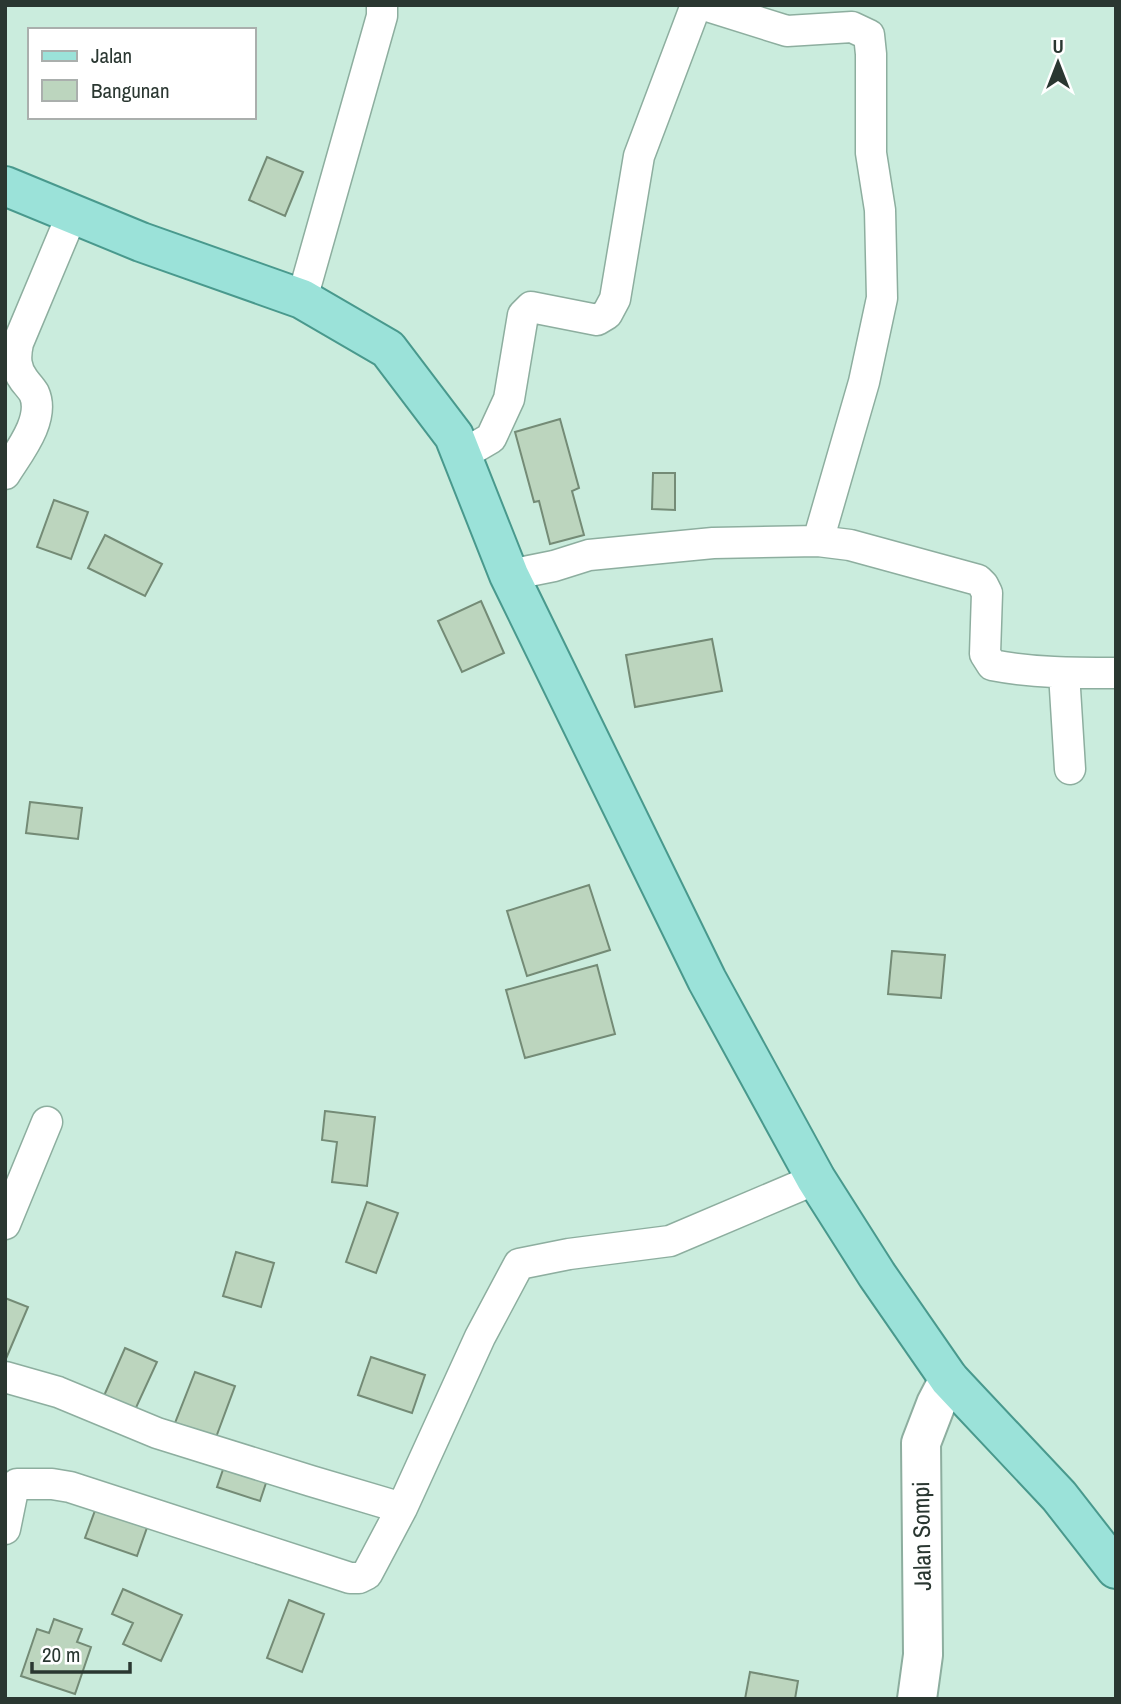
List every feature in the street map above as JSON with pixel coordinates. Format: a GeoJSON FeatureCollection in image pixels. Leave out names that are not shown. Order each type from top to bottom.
{"type":"FeatureCollection","features":[{"type":"Feature","properties":{"kind":"main road"},"geometry":{"type":"LineString","coordinates":[[5,186],[141,242],[302,299],[388,349],[454,436],[509,575],[707,980],[816,1179],[877,1275],[943,1391],[1059,1496],[1116,1569]]}},
{"type":"Feature","properties":{"kind":"street"},"geometry":{"type":"LineString","coordinates":[[302,299],[382,16],[382,5]]}},
{"type":"Feature","properties":{"kind":"street"},"geometry":{"type":"LineString","coordinates":[[462,455],[491,438],[509,399],[523,315],[531,307],[597,320],[607,314],[615,299],[639,156],[696,5]]}},
{"type":"Feature","properties":{"kind":"street"},"geometry":{"type":"LineString","coordinates":[[704,5],[787,32],[852,27],[869,35],[871,153],[880,210],[882,298],[864,382],[818,541]]}},
{"type":"Feature","properties":{"kind":"street"},"geometry":{"type":"LineString","coordinates":[[5,474],[30,434],[36,416],[34,393],[21,376],[17,365],[18,343],[72,212]]}},
{"type":"Feature","properties":{"kind":"street"},"geometry":{"type":"LineString","coordinates":[[509,575],[554,566],[589,555],[713,543],[818,541],[850,545],[978,580],[987,593],[985,654],[992,665],[1064,673],[1116,673]]}},
{"type":"Feature","properties":{"kind":"street"},"geometry":{"type":"LineString","coordinates":[[1064,673],[1070,769]]}},
{"type":"Feature","properties":{"kind":"street"},"geometry":{"type":"LineString","coordinates":[[5,1223],[47,1122]]}},
{"type":"Feature","properties":{"kind":"street"},"geometry":{"type":"LineString","coordinates":[[5,1529],[13,1489],[17,1484],[52,1484],[70,1487],[350,1578],[359,1578],[367,1574],[402,1508],[480,1337],[519,1265],[569,1254],[670,1241],[816,1179]]}},
{"type":"Feature","properties":{"kind":"street"},"geometry":{"type":"LineString","coordinates":[[5,1377],[58,1392],[157,1433],[402,1508]]}},
{"type":"Feature","properties":{"kind":"street","name":"Jalan Sompi"},"geometry":{"type":"LineString","coordinates":[[917,1699],[923,1656],[921,1443],[943,1391]]}},
{"type":"Feature","properties":{"kind":"building"},"geometry":{"type":"Polygon","coordinates":[[[267,157],[303,172],[285,216],[249,200],[267,157]]]}},
{"type":"Feature","properties":{"kind":"building"},"geometry":{"type":"Polygon","coordinates":[[[560,419],[579,488],[572,491],[584,535],[550,544],[539,501],[534,502],[515,432],[560,419]]]}},
{"type":"Feature","properties":{"kind":"building"},"geometry":{"type":"Polygon","coordinates":[[[653,473],[675,473],[675,510],[652,509],[653,473]]]}},
{"type":"Feature","properties":{"kind":"building"},"geometry":{"type":"Polygon","coordinates":[[[54,500],[88,512],[71,559],[37,547],[54,500]]]}},
{"type":"Feature","properties":{"kind":"building"},"geometry":{"type":"Polygon","coordinates":[[[105,535],[162,564],[145,596],[88,568],[105,535]]]}},
{"type":"Feature","properties":{"kind":"building"},"geometry":{"type":"Polygon","coordinates":[[[481,601],[504,653],[462,672],[438,621],[481,601]]]}},
{"type":"Feature","properties":{"kind":"building"},"geometry":{"type":"Polygon","coordinates":[[[712,639],[722,691],[635,707],[626,655],[712,639]]]}},
{"type":"Feature","properties":{"kind":"building"},"geometry":{"type":"Polygon","coordinates":[[[30,802],[82,808],[78,839],[26,833],[30,802]]]}},
{"type":"Feature","properties":{"kind":"building"},"geometry":{"type":"Polygon","coordinates":[[[589,885],[610,950],[527,976],[507,911],[589,885]]]}},
{"type":"Feature","properties":{"kind":"building"},"geometry":{"type":"Polygon","coordinates":[[[892,951],[945,955],[941,998],[888,994],[892,951]]]}},
{"type":"Feature","properties":{"kind":"building"},"geometry":{"type":"Polygon","coordinates":[[[597,965],[615,1034],[525,1058],[506,990],[597,965]]]}},
{"type":"Feature","properties":{"kind":"building"},"geometry":{"type":"Polygon","coordinates":[[[325,1111],[375,1117],[367,1186],[332,1182],[337,1142],[322,1140],[325,1111]]]}},
{"type":"Feature","properties":{"kind":"building"},"geometry":{"type":"Polygon","coordinates":[[[367,1202],[398,1213],[376,1273],[346,1262],[367,1202]]]}},
{"type":"Feature","properties":{"kind":"building"},"geometry":{"type":"Polygon","coordinates":[[[236,1252],[274,1263],[261,1307],[223,1296],[236,1252]]]}},
{"type":"Feature","properties":{"kind":"building"},"geometry":{"type":"Polygon","coordinates":[[[5,1298],[28,1307],[5,1361],[5,1298]]]}},
{"type":"Feature","properties":{"kind":"building"},"geometry":{"type":"Polygon","coordinates":[[[125,1348],[157,1362],[134,1412],[103,1398],[125,1348]]]}},
{"type":"Feature","properties":{"kind":"building"},"geometry":{"type":"Polygon","coordinates":[[[371,1357],[425,1375],[412,1413],[358,1395],[371,1357]]]}},
{"type":"Feature","properties":{"kind":"building"},"geometry":{"type":"Polygon","coordinates":[[[195,1372],[235,1386],[215,1440],[175,1423],[195,1372]]]}},
{"type":"Feature","properties":{"kind":"building"},"geometry":{"type":"Polygon","coordinates":[[[227,1458],[270,1471],[260,1501],[217,1487],[227,1458]]]}},
{"type":"Feature","properties":{"kind":"building"},"geometry":{"type":"Polygon","coordinates":[[[97,1505],[149,1522],[137,1556],[85,1538],[97,1505]]]}},
{"type":"Feature","properties":{"kind":"building"},"geometry":{"type":"Polygon","coordinates":[[[123,1589],[182,1615],[161,1661],[123,1644],[133,1623],[112,1614],[123,1589]]]}},
{"type":"Feature","properties":{"kind":"building"},"geometry":{"type":"Polygon","coordinates":[[[289,1600],[324,1614],[302,1672],[267,1658],[289,1600]]]}},
{"type":"Feature","properties":{"kind":"building"},"geometry":{"type":"Polygon","coordinates":[[[54,1619],[82,1629],[77,1642],[91,1647],[75,1694],[21,1676],[37,1629],[49,1633],[54,1619]]]}},
{"type":"Feature","properties":{"kind":"building"},"geometry":{"type":"Polygon","coordinates":[[[750,1672],[798,1681],[795,1699],[745,1699],[750,1672]]]}}]}
